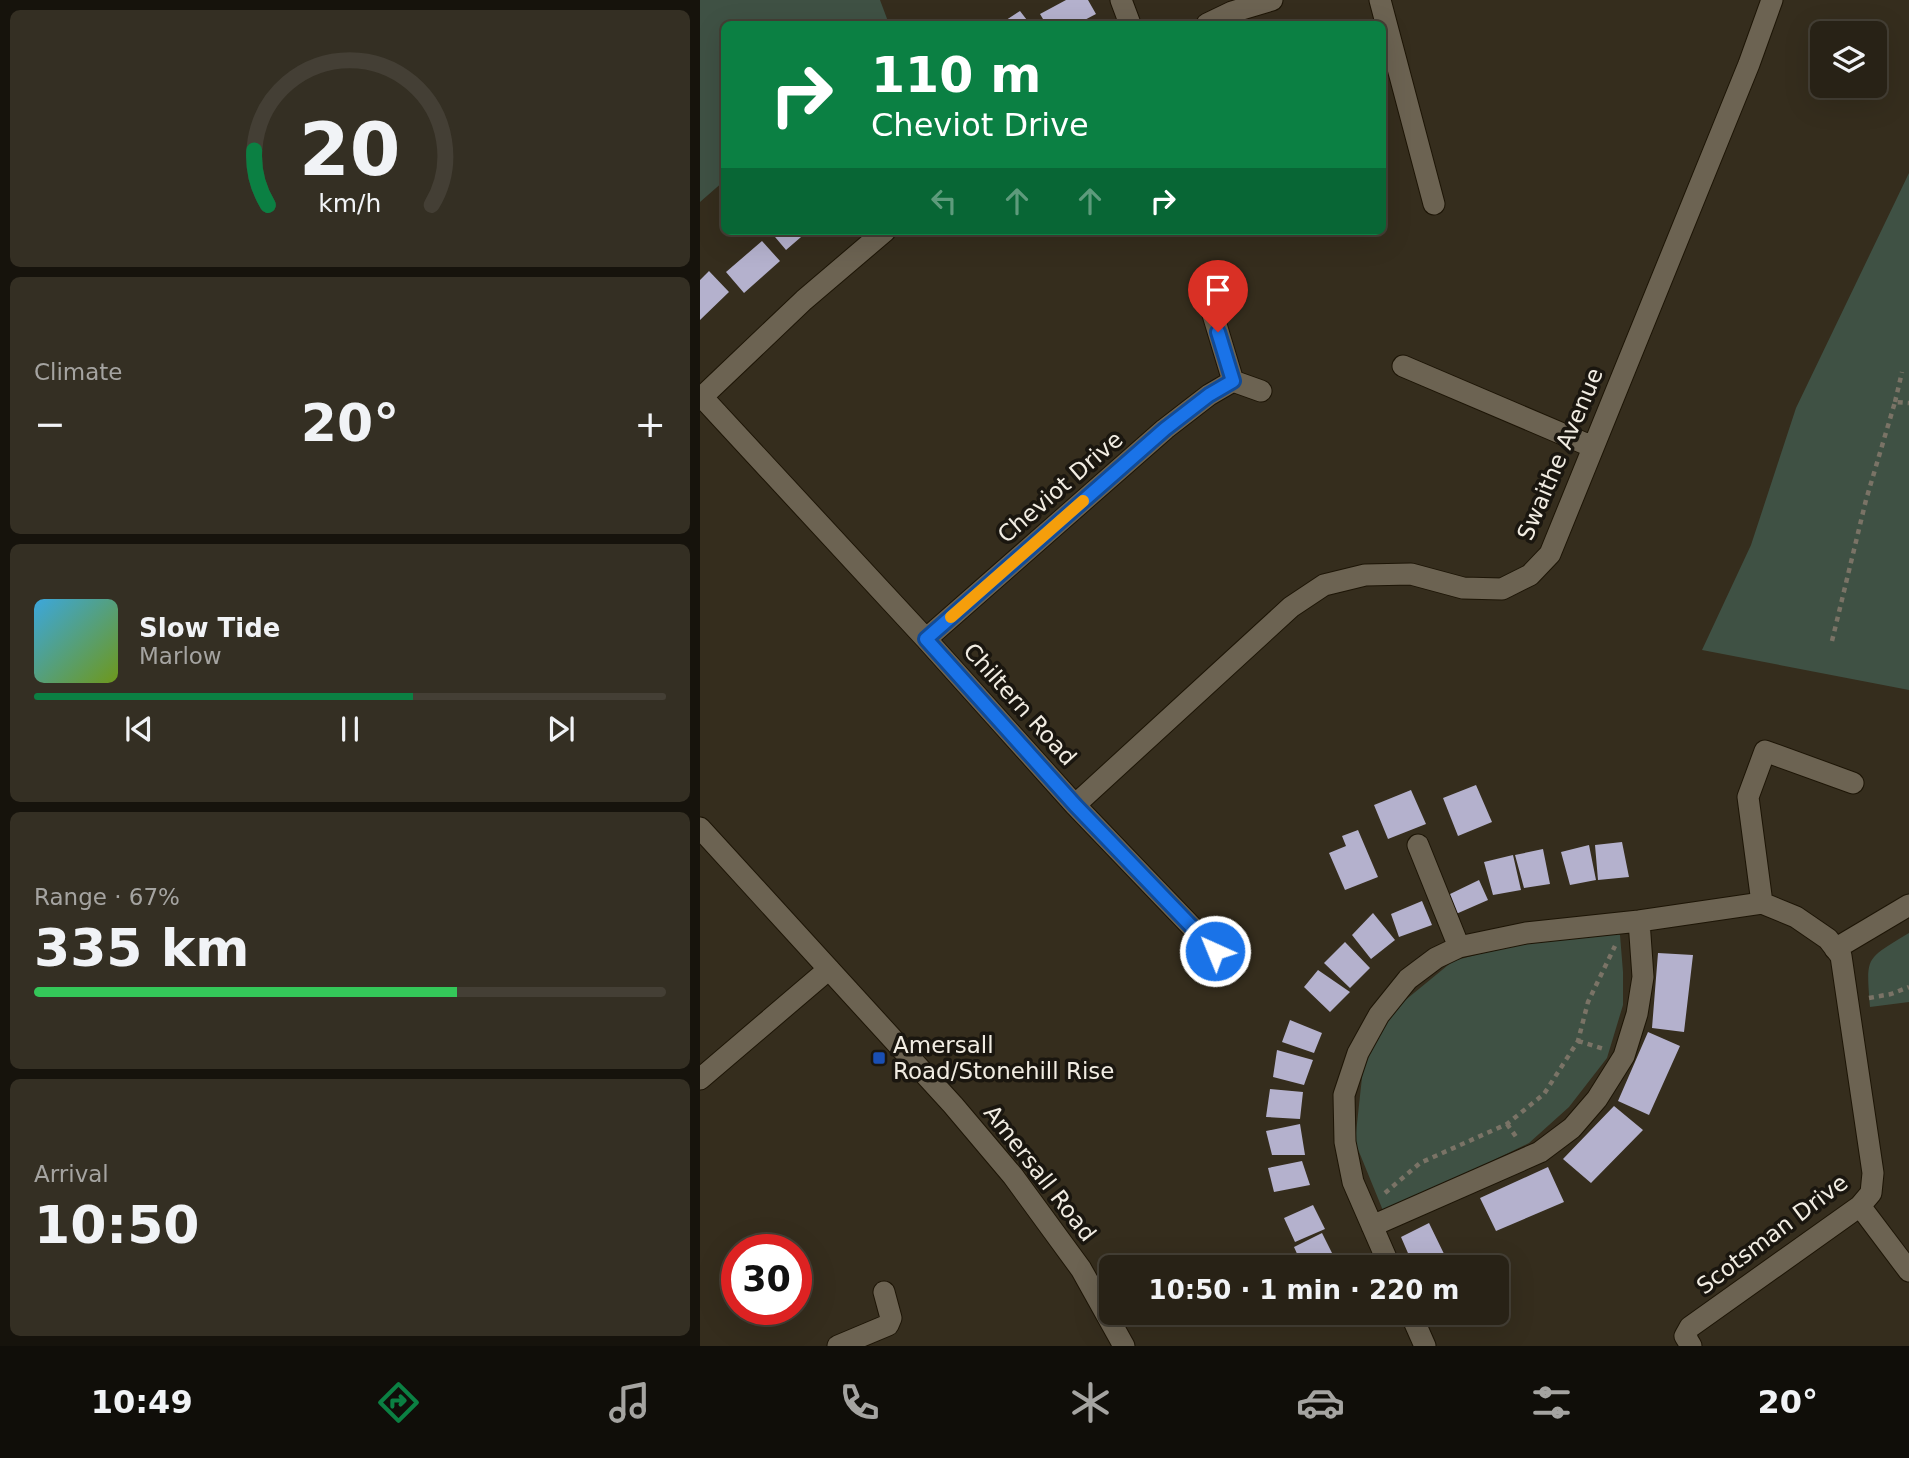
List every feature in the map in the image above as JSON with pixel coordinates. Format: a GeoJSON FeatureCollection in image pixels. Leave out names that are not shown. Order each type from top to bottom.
{"type":"FeatureCollection","features":[{"type":"Feature","properties":{"kind":"street"},"geometry":{"type":"LineString","coordinates":[[1121,0],[1129,21]]}},
{"type":"Feature","properties":{"kind":"street"},"geometry":{"type":"LineString","coordinates":[[1213,21],[1232,12],[1272,0]]}},
{"type":"Feature","properties":{"kind":"street"},"geometry":{"type":"LineString","coordinates":[[1380,0],[1386,21]]}},
{"type":"Feature","properties":{"kind":"street","name":"Swaithe Avenue"},"geometry":{"type":"LineString","coordinates":[[1075,805],[1291,607],[1324,585],[1365,575],[1411,574],[1463,588],[1502,589],[1530,575],[1550,554],[1744,77],[1772,0]]}},
{"type":"Feature","properties":{"kind":"street"},"geometry":{"type":"LineString","coordinates":[[1386,23],[1434,204]]}},
{"type":"Feature","properties":{"kind":"street"},"geometry":{"type":"LineString","coordinates":[[701,398],[804,300],[880,235]]}},
{"type":"Feature","properties":{"kind":"street"},"geometry":{"type":"LineString","coordinates":[[1211,308],[1233,381],[1261,391]]}},
{"type":"Feature","properties":{"kind":"street"},"geometry":{"type":"LineString","coordinates":[[1403,366],[1593,447]]}},
{"type":"Feature","properties":{"kind":"street","name":"Cheviot Drive"},"geometry":{"type":"LineString","coordinates":[[926,639],[1165,429],[1209,395],[1233,381]]}},
{"type":"Feature","properties":{"kind":"street","name":"Chiltern Road"},"geometry":{"type":"LineString","coordinates":[[701,398],[926,639],[1075,805],[1215,951]]}},
{"type":"Feature","properties":{"kind":"street"},"geometry":{"type":"LineString","coordinates":[[1762,903],[1748,797],[1765,751],[1853,783]]}},
{"type":"Feature","properties":{"kind":"street","name":"Amersall Road"},"geometry":{"type":"LineString","coordinates":[[700,828],[953,1105],[1013,1176],[1081,1269],[1124,1346]]}},
{"type":"Feature","properties":{"kind":"street"},"geometry":{"type":"LineString","coordinates":[[1418,845],[1459,947]]}},
{"type":"Feature","properties":{"kind":"street"},"geometry":{"type":"LineString","coordinates":[[1385,1255],[1353,1182],[1345,1142],[1344,1095],[1358,1053],[1379,1015],[1408,979],[1436,958],[1459,947],[1527,933],[1632,922],[1762,903],[1796,917],[1828,939],[1835,949],[1909,905]]}},
{"type":"Feature","properties":{"kind":"street"},"geometry":{"type":"LineString","coordinates":[[1369,1219],[1540,1152],[1572,1128],[1597,1099],[1624,1056],[1637,1014],[1643,977],[1632,922]]}},
{"type":"Feature","properties":{"kind":"street","name":"Scotsman Drive"},"geometry":{"type":"LineString","coordinates":[[1691,1346],[1685,1336],[1690,1327],[1860,1206],[1871,1193],[1873,1173],[1848,1002],[1841,956],[1835,949]]}},
{"type":"Feature","properties":{"kind":"street"},"geometry":{"type":"LineString","coordinates":[[700,1079],[829,969]]}},
{"type":"Feature","properties":{"kind":"street"},"geometry":{"type":"LineString","coordinates":[[1860,1206],[1909,1271]]}},
{"type":"Feature","properties":{"kind":"street"},"geometry":{"type":"LineString","coordinates":[[838,1346],[888,1325],[891,1318],[884,1292]]}},
{"type":"Feature","properties":{"kind":"street"},"geometry":{"type":"LineString","coordinates":[[1415,1325],[1422,1345]]}},
{"type":"Feature","properties":{"kind":"path"},"geometry":{"type":"LineString","coordinates":[[1832,641],[1866,500],[1902,372]]}},
{"type":"Feature","properties":{"kind":"path"},"geometry":{"type":"LineString","coordinates":[[1895,402],[1909,403]]}},
{"type":"Feature","properties":{"kind":"path"},"geometry":{"type":"LineString","coordinates":[[1369,1219],[1420,1163],[1507,1124],[1545,1094],[1578,1041],[1588,1002],[1632,922]]}},
{"type":"Feature","properties":{"kind":"path"},"geometry":{"type":"LineString","coordinates":[[1848,1002],[1891,994],[1909,987]]}},
{"type":"Feature","properties":{"kind":"green space"},"geometry":{"type":"Polygon","coordinates":[[[700,0],[880,0],[888,21],[721,21],[721,184],[700,202],[700,0]]]}},
{"type":"Feature","properties":{"kind":"green space"},"geometry":{"type":"Polygon","coordinates":[[[1909,173],[1909,690],[1702,650],[1751,545],[1796,408],[1909,173]]]}},
{"type":"Feature","properties":{"kind":"green space"},"geometry":{"type":"Polygon","coordinates":[[[1616,932],[1620,935],[1623,1005],[1607,1058],[1569,1107],[1529,1143],[1384,1213],[1355,1142],[1363,1068],[1392,1011],[1453,961],[1561,937],[1616,932]]]}},
{"type":"Feature","properties":{"kind":"green space"},"geometry":{"type":"Polygon","coordinates":[[[1909,933],[1909,1002],[1870,1007],[1868,977],[1872,961],[1876,955],[1909,933]]]}},
{"type":"Feature","properties":{"kind":"building"},"geometry":{"type":"Polygon","coordinates":[[[1066,0],[1088,0],[1096,14],[1083,21],[1044,21],[1040,14],[1066,0]]]}},
{"type":"Feature","properties":{"kind":"building"},"geometry":{"type":"Polygon","coordinates":[[[1020,11],[1028,21],[1005,21],[1020,11]]]}},
{"type":"Feature","properties":{"kind":"building"},"geometry":{"type":"Polygon","coordinates":[[[773,235],[803,235],[786,250],[773,235]]]}},
{"type":"Feature","properties":{"kind":"building"},"geometry":{"type":"Polygon","coordinates":[[[762,241],[780,261],[744,293],[726,272],[762,241]]]}},
{"type":"Feature","properties":{"kind":"building"},"geometry":{"type":"Polygon","coordinates":[[[709,271],[729,292],[700,320],[700,280],[709,271]]]}},
{"type":"Feature","properties":{"kind":"building"},"geometry":{"type":"Polygon","coordinates":[[[1476,785],[1492,822],[1458,836],[1443,798],[1476,785]]]}},
{"type":"Feature","properties":{"kind":"building"},"geometry":{"type":"Polygon","coordinates":[[[1411,790],[1426,824],[1388,839],[1374,805],[1411,790]]]}},
{"type":"Feature","properties":{"kind":"building"},"geometry":{"type":"Polygon","coordinates":[[[1358,830],[1378,877],[1345,890],[1329,853],[1346,846],[1342,836],[1358,830]]]}},
{"type":"Feature","properties":{"kind":"building"},"geometry":{"type":"Polygon","coordinates":[[[1622,842],[1629,877],[1598,880],[1595,845],[1622,842]]]}},
{"type":"Feature","properties":{"kind":"building"},"geometry":{"type":"Polygon","coordinates":[[[1589,845],[1596,880],[1570,885],[1561,852],[1589,845]]]}},
{"type":"Feature","properties":{"kind":"building"},"geometry":{"type":"Polygon","coordinates":[[[1543,849],[1550,884],[1524,888],[1515,855],[1543,849]]]}},
{"type":"Feature","properties":{"kind":"building"},"geometry":{"type":"Polygon","coordinates":[[[1513,855],[1521,890],[1493,895],[1484,862],[1513,855]]]}},
{"type":"Feature","properties":{"kind":"building"},"geometry":{"type":"Polygon","coordinates":[[[1479,880],[1488,900],[1456,914],[1448,895],[1479,880]]]}},
{"type":"Feature","properties":{"kind":"building"},"geometry":{"type":"Polygon","coordinates":[[[1422,901],[1432,925],[1399,937],[1391,914],[1422,901]]]}},
{"type":"Feature","properties":{"kind":"building"},"geometry":{"type":"Polygon","coordinates":[[[1373,913],[1395,940],[1371,959],[1352,935],[1373,913]]]}},
{"type":"Feature","properties":{"kind":"building"},"geometry":{"type":"Polygon","coordinates":[[[1345,942],[1370,968],[1350,988],[1324,963],[1345,942]]]}},
{"type":"Feature","properties":{"kind":"building"},"geometry":{"type":"Polygon","coordinates":[[[1658,953],[1693,955],[1684,1032],[1652,1028],[1658,953]]]}},
{"type":"Feature","properties":{"kind":"building"},"geometry":{"type":"Polygon","coordinates":[[[1318,970],[1350,992],[1330,1012],[1304,987],[1318,970]]]}},
{"type":"Feature","properties":{"kind":"building"},"geometry":{"type":"Polygon","coordinates":[[[1290,1020],[1322,1033],[1314,1053],[1282,1042],[1290,1020]]]}},
{"type":"Feature","properties":{"kind":"building"},"geometry":{"type":"Polygon","coordinates":[[[1648,1032],[1680,1046],[1649,1115],[1618,1101],[1648,1032]]]}},
{"type":"Feature","properties":{"kind":"building"},"geometry":{"type":"Polygon","coordinates":[[[1277,1050],[1313,1060],[1304,1085],[1273,1077],[1277,1050]]]}},
{"type":"Feature","properties":{"kind":"building"},"geometry":{"type":"Polygon","coordinates":[[[1270,1089],[1303,1092],[1300,1119],[1266,1117],[1270,1089]]]}},
{"type":"Feature","properties":{"kind":"building"},"geometry":{"type":"Polygon","coordinates":[[[1614,1106],[1643,1130],[1591,1183],[1563,1159],[1614,1106]]]}},
{"type":"Feature","properties":{"kind":"building"},"geometry":{"type":"Polygon","coordinates":[[[1300,1124],[1305,1155],[1272,1155],[1266,1131],[1300,1124]]]}},
{"type":"Feature","properties":{"kind":"building"},"geometry":{"type":"Polygon","coordinates":[[[1302,1161],[1310,1185],[1274,1192],[1268,1168],[1302,1161]]]}},
{"type":"Feature","properties":{"kind":"building"},"geometry":{"type":"Polygon","coordinates":[[[1548,1167],[1564,1202],[1496,1231],[1480,1198],[1548,1167]]]}},
{"type":"Feature","properties":{"kind":"building"},"geometry":{"type":"Polygon","coordinates":[[[1313,1205],[1325,1229],[1295,1242],[1284,1218],[1313,1205]]]}},
{"type":"Feature","properties":{"kind":"building"},"geometry":{"type":"Polygon","coordinates":[[[1429,1223],[1445,1255],[1409,1255],[1401,1237],[1429,1223]]]}},
{"type":"Feature","properties":{"kind":"building"},"geometry":{"type":"Polygon","coordinates":[[[1322,1233],[1333,1255],[1298,1255],[1294,1247],[1322,1233]]]}},
{"type":"Feature","properties":{"kind":"slow traffic"},"geometry":{"type":"LineString","coordinates":[[951,617],[1083,501]]}},
{"type":"Feature","properties":{"kind":"place","name":"Amersall Road/Stonehill Rise"},"geometry":{"type":"Point","coordinates":[879,1058]}},
{"type":"Feature","properties":{"kind":"route"},"geometry":{"type":"LineString","coordinates":[[1215,951],[1075,805],[926,639],[1165,429],[1209,395],[1233,381],[1218,332]]}}]}
